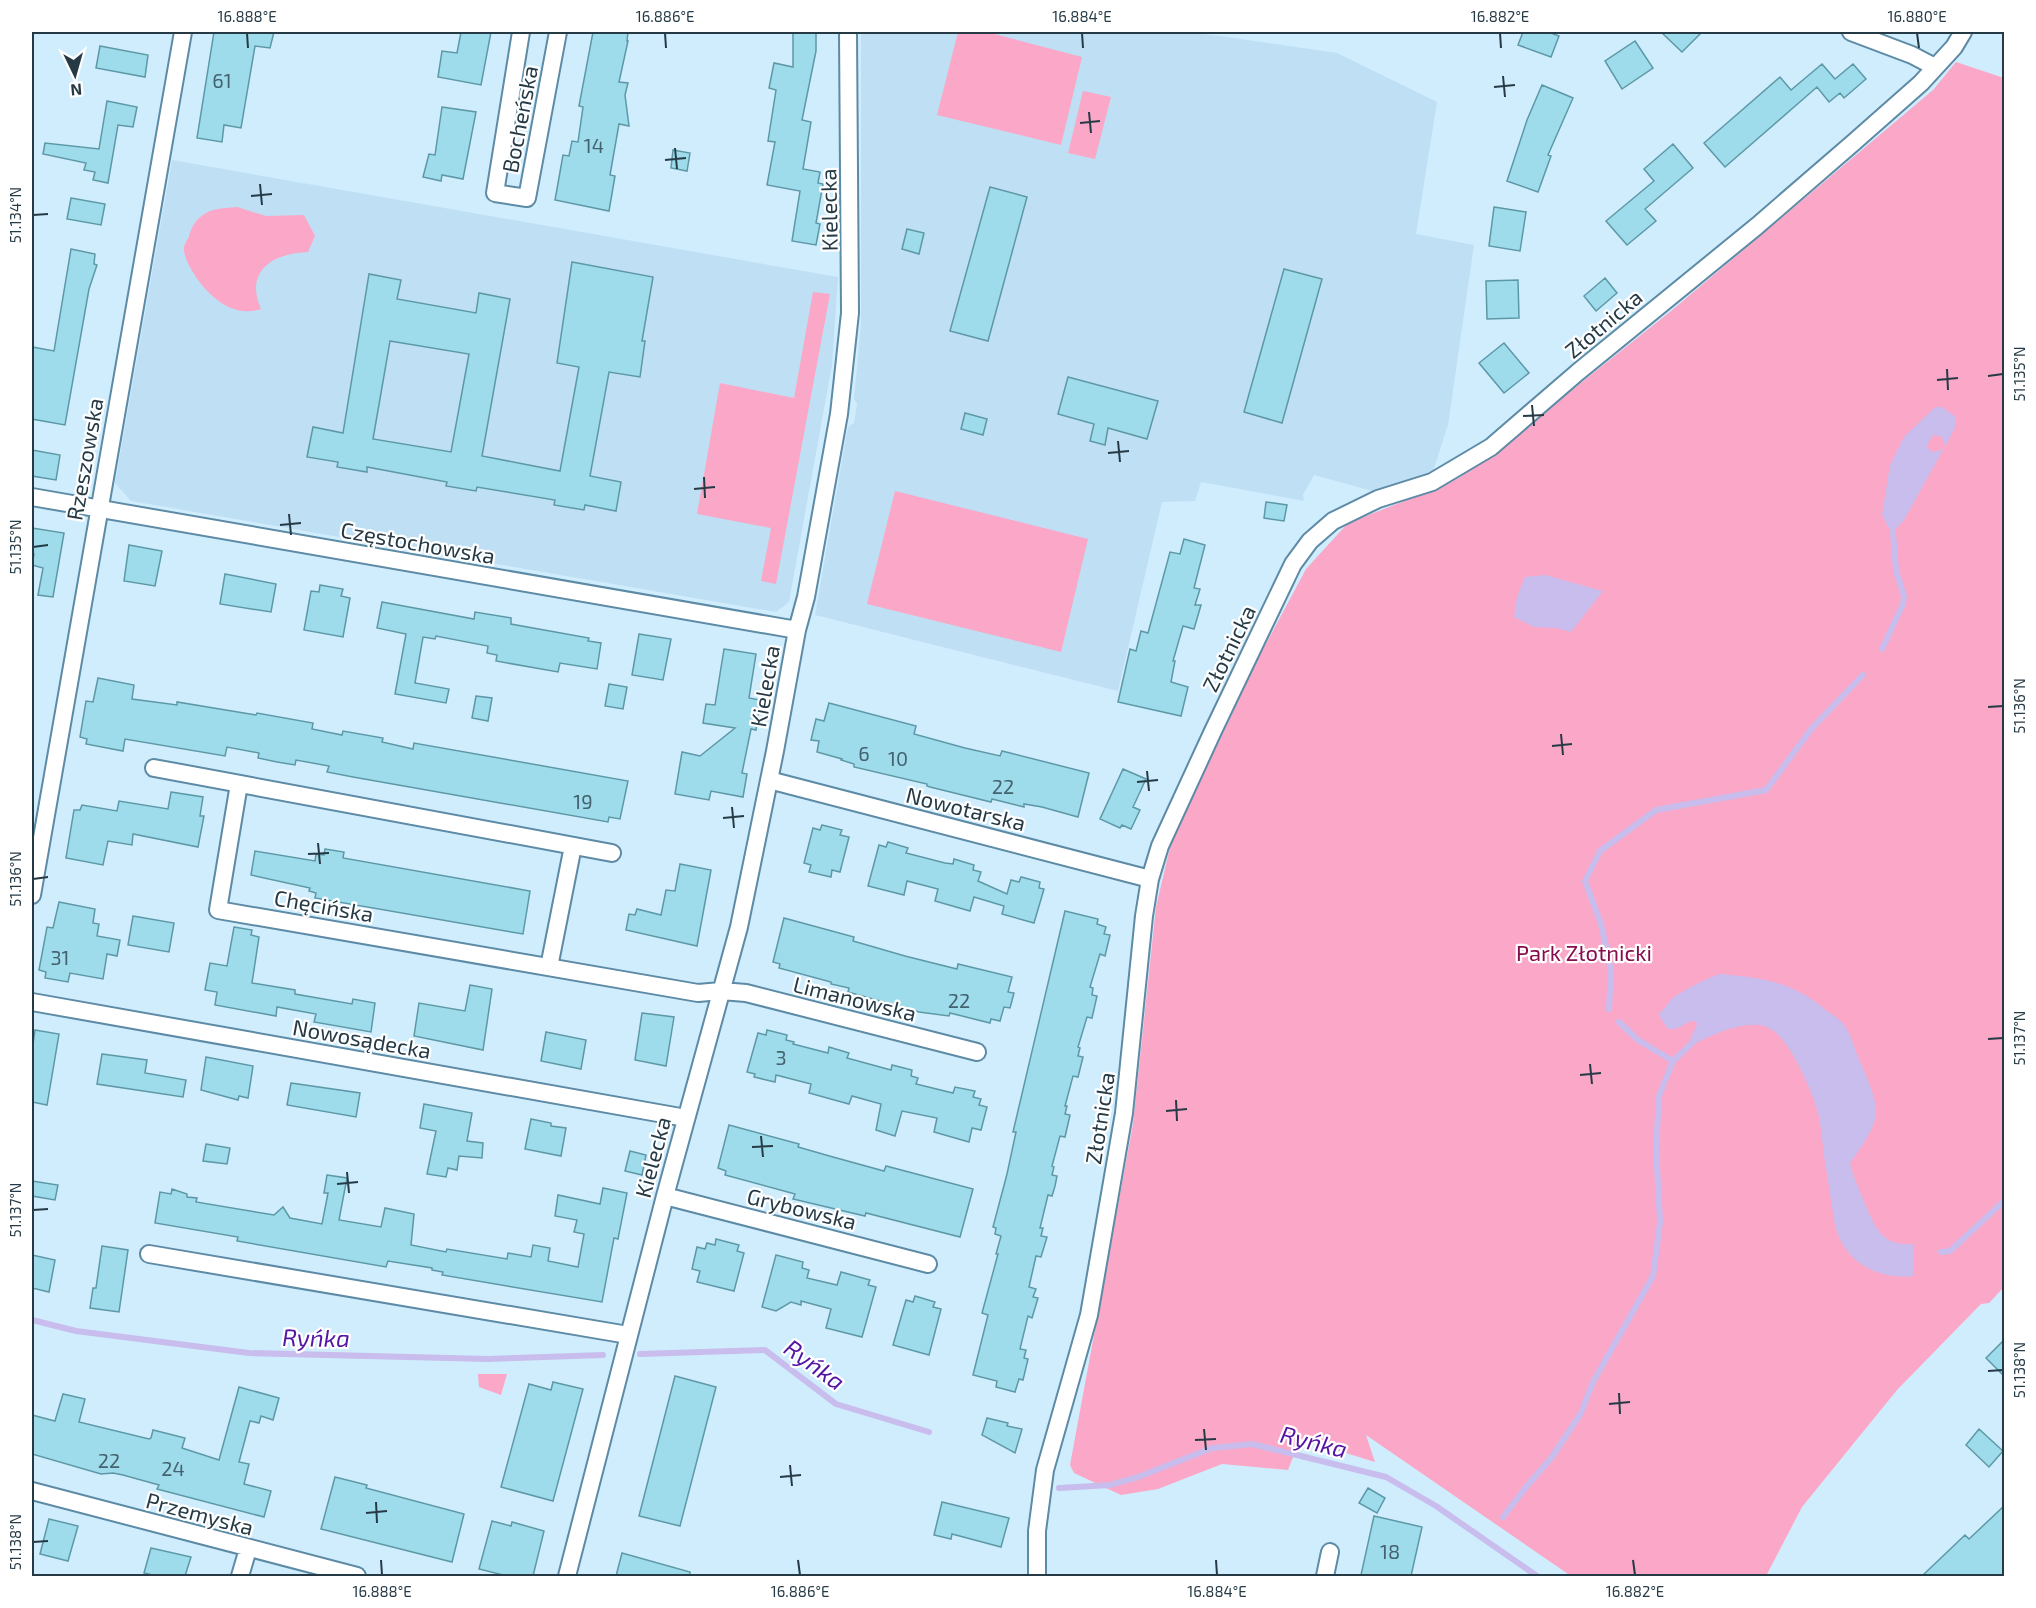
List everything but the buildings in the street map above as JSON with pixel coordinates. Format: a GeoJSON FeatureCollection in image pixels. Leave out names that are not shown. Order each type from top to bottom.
{"type":"FeatureCollection","features":[{"type":"Feature","properties":{"kind":"street","name":"Rzeszowska"},"geometry":{"type":"LineString","coordinates":[[32,895],[183,32]]}},
{"type":"Feature","properties":{"kind":"street","name":"Bocheńska"},"geometry":{"type":"LineString","coordinates":[[520,32],[495,193],[527,198],[558,32]]}},
{"type":"Feature","properties":{"kind":"street","name":"Kielecka"},"geometry":{"type":"LineString","coordinates":[[567,1576],[628,1335],[741,919],[770,780],[797,630],[806,597],[839,414],[850,313],[848,32]]}},
{"type":"Feature","properties":{"kind":"street"},"geometry":{"type":"LineString","coordinates":[[1851,32],[1912,55],[1935,67]]}},
{"type":"Feature","properties":{"kind":"street","name":"Złotnicka"},"geometry":{"type":"LineString","coordinates":[[1037,1576],[1037,1531],[1045,1470],[1089,1315],[1124,1113],[1144,916],[1150,879],[1160,846],[1293,564],[1310,541],[1333,520],[1378,499],[1432,482],[1491,447],[1578,372],[1757,226],[1921,83],[1954,48],[1963,32]]}},
{"type":"Feature","properties":{"kind":"street","name":"Częstochowska"},"geometry":{"type":"LineString","coordinates":[[32,497],[797,630]]}},
{"type":"Feature","properties":{"kind":"street"},"geometry":{"type":"LineString","coordinates":[[154,768],[612,853]]}},
{"type":"Feature","properties":{"kind":"street","name":"Nowotarska"},"geometry":{"type":"LineString","coordinates":[[770,780],[1150,879]]}},
{"type":"Feature","properties":{"kind":"street","name":"Chęcińska"},"geometry":{"type":"LineString","coordinates":[[239,784],[218,910],[698,993],[721,991]]}},
{"type":"Feature","properties":{"kind":"street"},"geometry":{"type":"LineString","coordinates":[[549,967],[573,846]]}},
{"type":"Feature","properties":{"kind":"street","name":"Limanowska"},"geometry":{"type":"LineString","coordinates":[[721,991],[746,993],[977,1052]]}},
{"type":"Feature","properties":{"kind":"street","name":"Nowosądecka"},"geometry":{"type":"LineString","coordinates":[[32,1002],[686,1118]]}},
{"type":"Feature","properties":{"kind":"street","name":"Grybowska"},"geometry":{"type":"LineString","coordinates":[[665,1196],[928,1264]]}},
{"type":"Feature","properties":{"kind":"street"},"geometry":{"type":"LineString","coordinates":[[149,1254],[628,1335]]}},
{"type":"Feature","properties":{"kind":"street","name":"Przemyska"},"geometry":{"type":"LineString","coordinates":[[32,1491],[357,1576]]}},
{"type":"Feature","properties":{"kind":"street"},"geometry":{"type":"LineString","coordinates":[[240,1576],[248,1549]]}},
{"type":"Feature","properties":{"kind":"street"},"geometry":{"type":"LineString","coordinates":[[1324,1576],[1330,1552]]}},
{"type":"Feature","properties":{"kind":"shaded area"},"geometry":{"type":"Polygon","coordinates":[[[861,32],[1184,32],[1221,36],[1337,53],[1437,102],[1416,234],[1474,245],[1448,425],[1432,474],[1376,492],[1314,475],[1303,495],[1304,501],[1201,482],[1195,501],[1162,502],[1118,691],[815,615],[847,432],[849,426],[854,423],[857,404],[854,399],[861,323],[861,32]]]}},
{"type":"Feature","properties":{"kind":"shaded area"},"geometry":{"type":"Polygon","coordinates":[[[172,160],[838,277],[832,365],[789,602],[776,612],[131,501],[115,483],[172,160]]]}},
{"type":"Feature","properties":{"kind":"shaded area"},"geometry":{"type":"Polygon","coordinates":[[[1935,407],[1942,407],[1956,417],[1955,427],[1945,447],[1940,436],[1933,435],[1927,446],[1930,451],[1943,450],[1904,520],[1893,532],[1882,515],[1890,465],[1904,437],[1935,407]]]}},
{"type":"Feature","properties":{"kind":"shaded area"},"geometry":{"type":"Polygon","coordinates":[[[1545,575],[1603,591],[1571,632],[1556,628],[1534,627],[1514,617],[1517,597],[1525,577],[1545,575]]]}},
{"type":"Feature","properties":{"kind":"shaded area"},"geometry":{"type":"Polygon","coordinates":[[[1721,974],[1751,977],[1790,988],[1814,1001],[1845,1026],[1873,1094],[1875,1106],[1873,1126],[1850,1163],[1851,1168],[1871,1217],[1880,1232],[1893,1242],[1913,1244],[1914,1276],[1887,1275],[1864,1266],[1854,1258],[1839,1238],[1816,1106],[1809,1086],[1784,1041],[1769,1028],[1752,1025],[1731,1028],[1695,1044],[1690,1040],[1697,1024],[1695,1021],[1668,1029],[1658,1014],[1674,997],[1690,987],[1721,974]]]}},
{"type":"Feature","properties":{"kind":"green space"},"geometry":{"type":"Polygon","coordinates":[[[958,32],[987,32],[1082,57],[1061,145],[937,115],[958,32]]]}},
{"type":"Feature","properties":{"kind":"green space","name":"Park Złotnicki"},"geometry":{"type":"Polygon","coordinates":[[[1956,62],[2004,78],[2004,1287],[1989,1303],[1981,1304],[1897,1390],[1802,1507],[1766,1576],[1571,1576],[1366,1435],[1375,1462],[1300,1439],[1288,1470],[1222,1464],[1158,1489],[1121,1495],[1074,1473],[1070,1465],[1133,1124],[1156,907],[1171,843],[1261,653],[1306,569],[1348,523],[1457,479],[1507,445],[1543,413],[1671,311],[1933,90],[1956,62]]]}},
{"type":"Feature","properties":{"kind":"green space"},"geometry":{"type":"Polygon","coordinates":[[[1083,91],[1111,97],[1095,159],[1068,153],[1083,91]]]}},
{"type":"Feature","properties":{"kind":"green space"},"geometry":{"type":"Polygon","coordinates":[[[237,207],[266,216],[304,215],[315,236],[308,252],[284,256],[273,260],[265,267],[256,284],[261,309],[250,311],[229,307],[211,295],[191,269],[184,250],[192,227],[202,216],[213,210],[237,207]]]}},
{"type":"Feature","properties":{"kind":"green space"},"geometry":{"type":"Polygon","coordinates":[[[813,292],[830,294],[776,584],[761,581],[771,528],[697,514],[720,383],[794,398],[813,292]]]}},
{"type":"Feature","properties":{"kind":"green space"},"geometry":{"type":"Polygon","coordinates":[[[895,491],[1088,539],[1061,652],[867,604],[895,491]]]}},
{"type":"Feature","properties":{"kind":"green space"},"geometry":{"type":"Polygon","coordinates":[[[478,1374],[507,1374],[501,1395],[479,1387],[478,1374]]]}},
{"type":"Feature","properties":{"kind":"waterway"},"geometry":{"type":"LineString","coordinates":[[1882,649],[1903,604],[1904,596],[1896,571],[1893,532]]}},
{"type":"Feature","properties":{"kind":"waterway"},"geometry":{"type":"LineString","coordinates":[[1609,1009],[1611,970],[1601,924],[1585,881],[1600,851],[1656,810],[1766,790],[1812,728],[1863,675]]}},
{"type":"Feature","properties":{"kind":"waterway"},"geometry":{"type":"LineString","coordinates":[[1619,1022],[1638,1040],[1673,1061]]}},
{"type":"Feature","properties":{"kind":"waterway"},"geometry":{"type":"LineString","coordinates":[[1503,1517],[1552,1457],[1581,1413],[1593,1382],[1653,1276],[1660,1222],[1656,1148],[1659,1096],[1673,1061],[1692,1043]]}},
{"type":"Feature","properties":{"kind":"waterway"},"geometry":{"type":"LineString","coordinates":[[1941,1252],[1950,1251],[2004,1201]]}},
{"type":"Feature","properties":{"kind":"waterway","name":"Ryńka"},"geometry":{"type":"LineString","coordinates":[[32,1320],[76,1331],[249,1353],[488,1359],[603,1355]]}},
{"type":"Feature","properties":{"kind":"waterway","name":"Ryńka"},"geometry":{"type":"LineString","coordinates":[[640,1354],[765,1350],[836,1404],[929,1432]]}},
{"type":"Feature","properties":{"kind":"waterway","name":"Ryńka"},"geometry":{"type":"LineString","coordinates":[[1059,1488],[1110,1485],[1138,1477],[1212,1448],[1252,1444],[1386,1477],[1436,1506],[1537,1576]]}}]}
